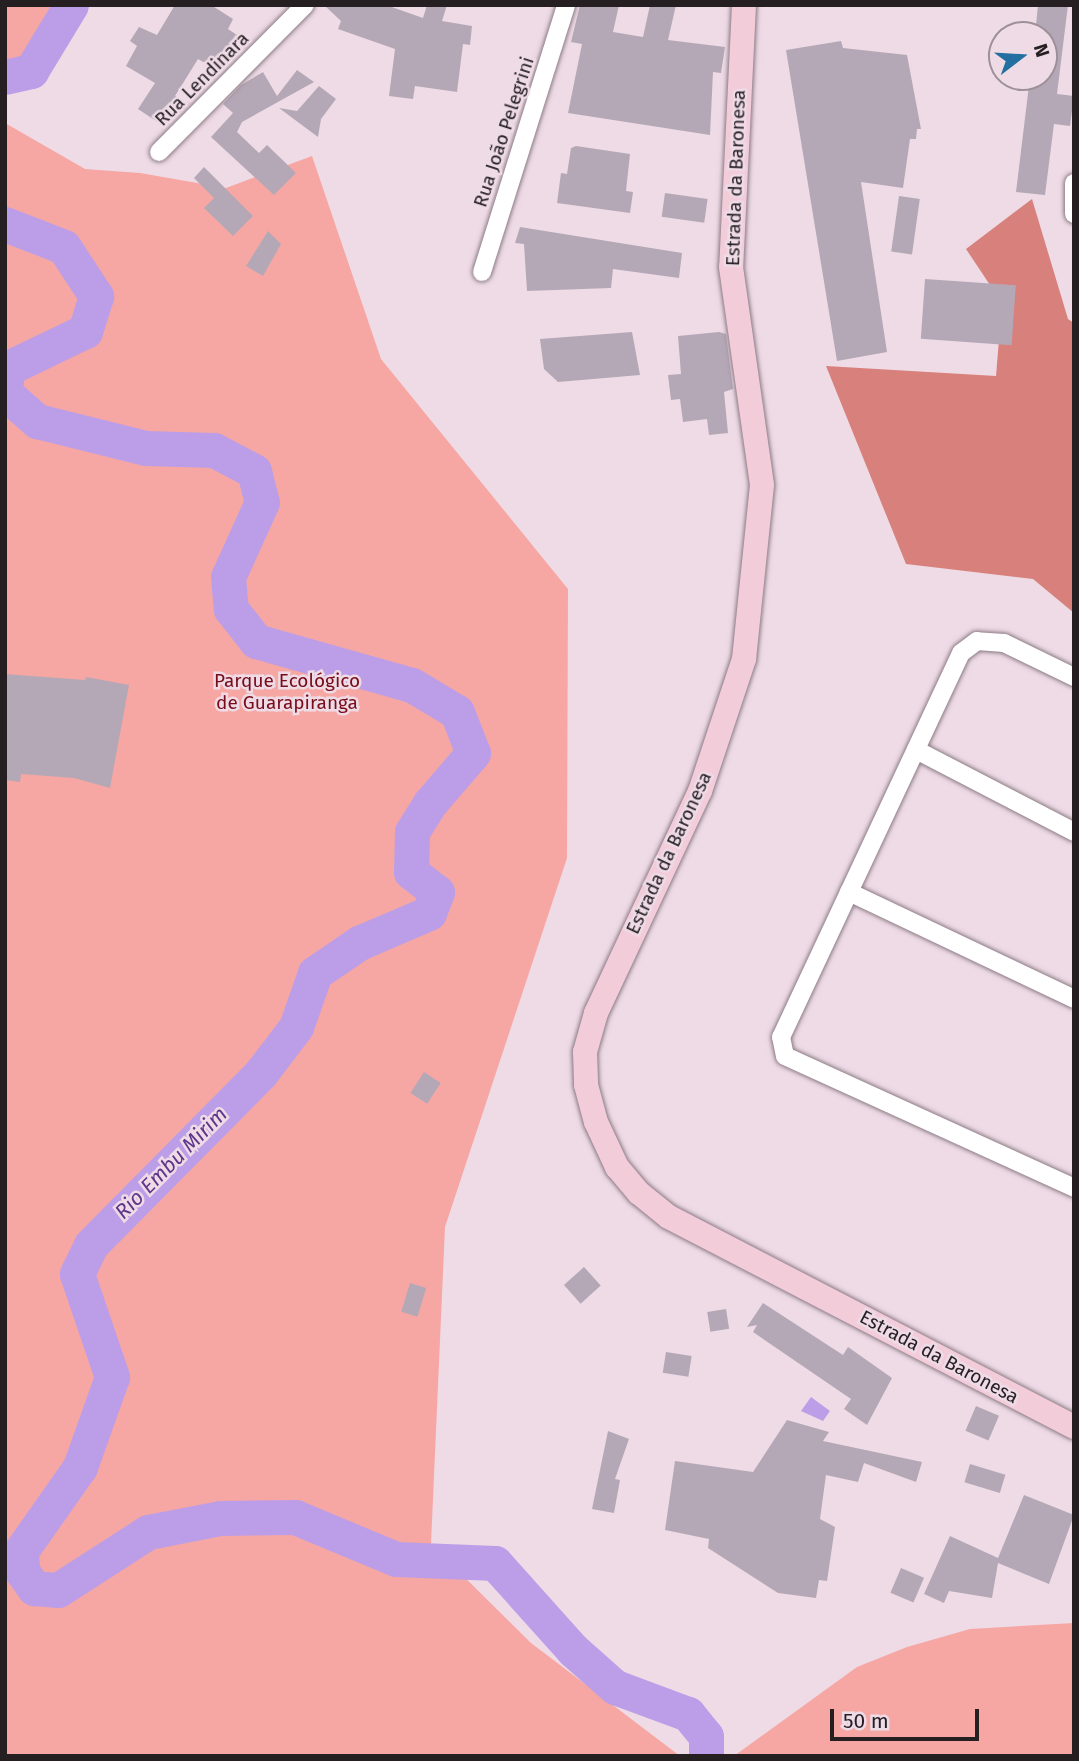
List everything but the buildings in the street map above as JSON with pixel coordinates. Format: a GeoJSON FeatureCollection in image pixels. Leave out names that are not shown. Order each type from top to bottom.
{"type":"FeatureCollection","features":[{"type":"Feature","properties":{"kind":"main road","name":"Estrada da Baronesa"},"geometry":{"type":"LineString","coordinates":[[744,5],[732,267],[762,485],[744,659],[699,791],[596,1013],[585,1052],[586,1085],[596,1122],[617,1167],[639,1193],[669,1217],[1074,1427]]}},
{"type":"Feature","properties":{"kind":"street","name":"Rua Lendinara"},"geometry":{"type":"LineString","coordinates":[[159,152],[305,5]]}},
{"type":"Feature","properties":{"kind":"street","name":"Rua João Pelegrini"},"geometry":{"type":"LineString","coordinates":[[482,272],[566,5]]}},
{"type":"Feature","properties":{"kind":"street"},"geometry":{"type":"LineString","coordinates":[[1074,183],[1074,215]]}},
{"type":"Feature","properties":{"kind":"street"},"geometry":{"type":"LineString","coordinates":[[1074,677],[1004,643],[977,641],[961,653],[781,1037],[785,1055],[1074,1188]]}},
{"type":"Feature","properties":{"kind":"street"},"geometry":{"type":"LineString","coordinates":[[916,750],[1074,832]]}},
{"type":"Feature","properties":{"kind":"street"},"geometry":{"type":"LineString","coordinates":[[849,892],[1074,999]]}},
{"type":"Feature","properties":{"kind":"green space"},"geometry":{"type":"Polygon","coordinates":[[[5,5],[56,5],[42,36],[5,71],[5,5]]]}},
{"type":"Feature","properties":{"kind":"green space","name":"Parque Ecológico de Guarapiranga"},"geometry":{"type":"Polygon","coordinates":[[[5,123],[85,169],[140,173],[226,188],[312,156],[381,359],[568,589],[567,858],[445,1227],[431,1544],[531,1643],[680,1756],[5,1756],[5,123]]]}},
{"type":"Feature","properties":{"kind":"green space"},"geometry":{"type":"Polygon","coordinates":[[[1074,1623],[1074,1756],[734,1756],[857,1667],[907,1647],[970,1629],[1074,1623]]]}},
{"type":"Feature","properties":{"kind":"shaded area"},"geometry":{"type":"Polygon","coordinates":[[[1032,199],[1068,319],[1074,323],[1074,613],[1033,579],[906,564],[826,366],[996,376],[1002,303],[966,249],[1032,199]]]}},
{"type":"Feature","properties":{"kind":"shaded area"},"geometry":{"type":"Polygon","coordinates":[[[811,1397],[830,1411],[823,1421],[801,1411],[811,1397]]]}},
{"type":"Feature","properties":{"kind":"waterway","name":"Rio Embu Mirim"},"geometry":{"type":"LineString","coordinates":[[5,77],[31,71],[71,5]]}},
{"type":"Feature","properties":{"kind":"waterway","name":"Rio Embu Mirim"},"geometry":{"type":"LineString","coordinates":[[5,224],[64,247],[96,296],[85,331],[8,368],[5,388]]}},
{"type":"Feature","properties":{"kind":"waterway","name":"Rio Embu Mirim"},"geometry":{"type":"LineString","coordinates":[[5,393],[37,421],[146,448],[214,450],[254,471],[262,502],[228,577],[231,609],[256,641],[412,685],[457,712],[473,753],[430,803],[412,832],[411,872],[437,892],[429,913],[359,943],[315,973],[296,1027],[261,1073],[91,1245],[77,1274],[112,1377],[80,1467],[21,1551],[22,1571],[34,1588],[58,1590],[148,1532],[220,1518],[295,1517],[396,1559],[495,1563],[573,1650],[615,1687],[688,1714],[706,1736],[706,1756]]}}]}
